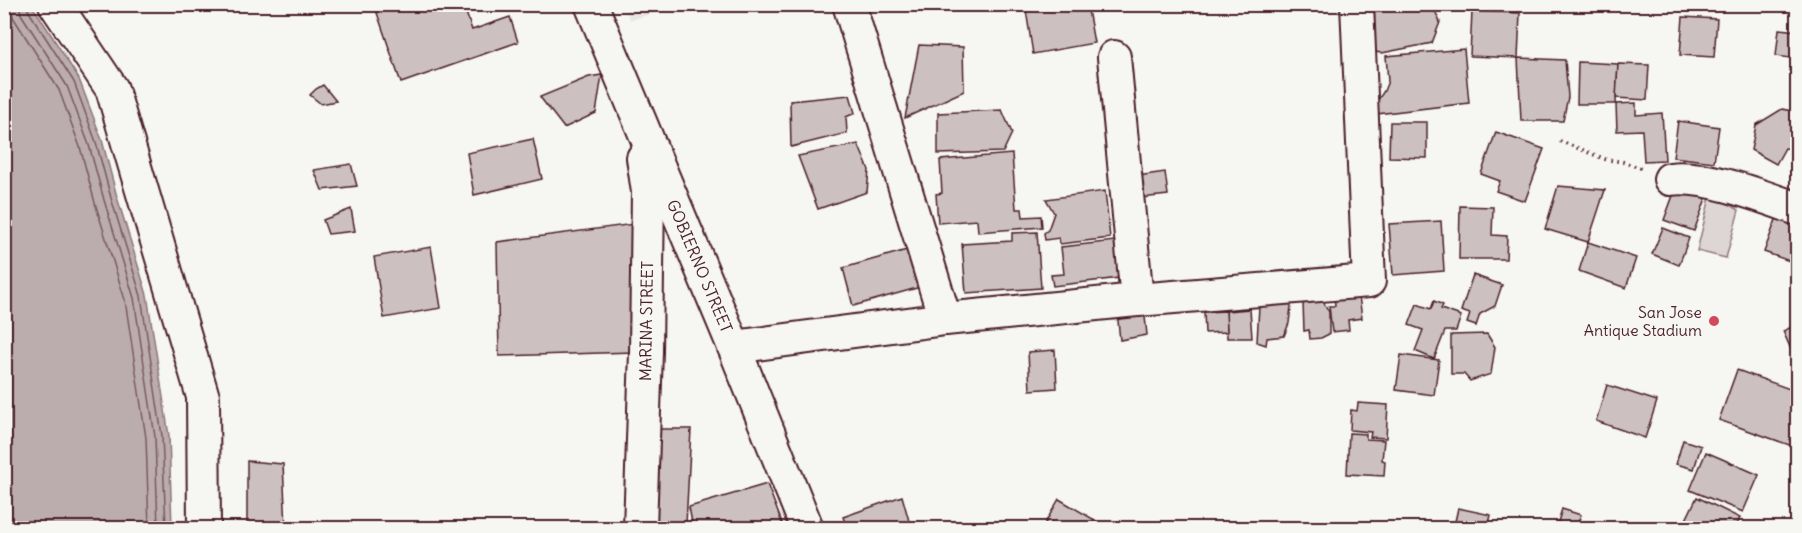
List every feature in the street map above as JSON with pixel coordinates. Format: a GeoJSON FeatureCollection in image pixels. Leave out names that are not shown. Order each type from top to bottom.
{"type":"FeatureCollection","features":[{"type":"Feature","properties":{"kind":"street"},"geometry":{"type":"LineString","coordinates":[[55,4],[112,89],[203,397],[204,528]]}},
{"type":"Feature","properties":{"kind":"street","name":"GOBIERNO STREET"},"geometry":{"type":"LineString","coordinates":[[591,4],[734,346],[807,528]]}},
{"type":"Feature","properties":{"kind":"street"},"geometry":{"type":"LineString","coordinates":[[849,4],[945,319]]}},
{"type":"Feature","properties":{"kind":"street"},"geometry":{"type":"LineString","coordinates":[[734,346],[945,319],[1369,280],[1357,4]]}},
{"type":"Feature","properties":{"kind":"street"},"geometry":{"type":"LineString","coordinates":[[1114,57],[1137,300]]}},
{"type":"Feature","properties":{"kind":"street","name":"MARINA STREET"},"geometry":{"type":"LineString","coordinates":[[637,114],[648,192],[646,352],[640,528]]}},
{"type":"Feature","properties":{"kind":"street"},"geometry":{"type":"LineString","coordinates":[[1670,179],[1690,178],[1715,183],[1797,209]]}},
{"type":"Feature","properties":{"kind":"path"},"geometry":{"type":"LineString","coordinates":[[1560,141],[1605,159],[1623,162],[1670,179]]}},
{"type":"Feature","properties":{"kind":"shaded area"},"geometry":{"type":"Polygon","coordinates":[[[623,5],[683,5],[630,20],[623,5]]]}},
{"type":"Feature","properties":{"kind":"shaded area"},"geometry":{"type":"Polygon","coordinates":[[[1711,193],[1739,210],[1726,258],[1697,251],[1711,193]]]}},
{"type":"Feature","properties":{"kind":"water"},"geometry":{"type":"Polygon","coordinates":[[[4,5],[31,5],[38,14],[79,79],[102,140],[147,295],[169,436],[172,528],[5,528],[4,5]]]}},
{"type":"Feature","properties":{"kind":"building"},"geometry":{"type":"Polygon","coordinates":[[[374,4],[463,4],[472,30],[510,17],[518,42],[401,83],[374,4]]]}},
{"type":"Feature","properties":{"kind":"building"},"geometry":{"type":"Polygon","coordinates":[[[1025,4],[1087,4],[1094,43],[1033,54],[1025,4]]]}},
{"type":"Feature","properties":{"kind":"building"},"geometry":{"type":"Polygon","coordinates":[[[1366,4],[1432,4],[1440,22],[1432,43],[1382,53],[1360,50],[1366,4]]]}},
{"type":"Feature","properties":{"kind":"building"},"geometry":{"type":"Polygon","coordinates":[[[1472,11],[1520,13],[1518,58],[1470,56],[1472,11]]]}},
{"type":"Feature","properties":{"kind":"building"},"geometry":{"type":"Polygon","coordinates":[[[1683,17],[1717,19],[1714,57],[1680,55],[1683,17]]]}},
{"type":"Feature","properties":{"kind":"building"},"geometry":{"type":"Polygon","coordinates":[[[1779,29],[1798,31],[1798,59],[1776,56],[1779,29]]]}},
{"type":"Feature","properties":{"kind":"building"},"geometry":{"type":"Polygon","coordinates":[[[919,45],[963,47],[964,91],[905,118],[919,45]]]}},
{"type":"Feature","properties":{"kind":"building"},"geometry":{"type":"Polygon","coordinates":[[[1464,49],[1469,103],[1368,115],[1388,81],[1386,56],[1464,49]]]}},
{"type":"Feature","properties":{"kind":"building"},"geometry":{"type":"Polygon","coordinates":[[[1518,58],[1565,60],[1568,97],[1563,121],[1521,121],[1518,58]]]}},
{"type":"Feature","properties":{"kind":"building"},"geometry":{"type":"Polygon","coordinates":[[[1578,62],[1618,64],[1616,104],[1577,104],[1578,62]]]}},
{"type":"Feature","properties":{"kind":"building"},"geometry":{"type":"Polygon","coordinates":[[[1618,64],[1649,65],[1647,100],[1616,98],[1618,64]]]}},
{"type":"Feature","properties":{"kind":"building"},"geometry":{"type":"Polygon","coordinates":[[[602,75],[596,113],[564,128],[540,97],[589,77],[602,75]]]}},
{"type":"Feature","properties":{"kind":"building"},"geometry":{"type":"Polygon","coordinates":[[[323,85],[336,101],[321,104],[310,95],[323,85]]]}},
{"type":"Feature","properties":{"kind":"building"},"geometry":{"type":"Polygon","coordinates":[[[850,95],[855,113],[846,117],[847,133],[791,147],[790,101],[850,95]]]}},
{"type":"Feature","properties":{"kind":"building"},"geometry":{"type":"Polygon","coordinates":[[[1636,103],[1636,115],[1662,113],[1665,160],[1644,161],[1642,130],[1617,131],[1616,104],[1636,103]]]}},
{"type":"Feature","properties":{"kind":"building"},"geometry":{"type":"Polygon","coordinates":[[[1782,109],[1798,112],[1798,150],[1785,148],[1776,164],[1751,150],[1756,125],[1782,109]]]}},
{"type":"Feature","properties":{"kind":"building"},"geometry":{"type":"Polygon","coordinates":[[[1002,110],[1012,133],[1003,152],[938,154],[938,113],[1002,110]]]}},
{"type":"Feature","properties":{"kind":"building"},"geometry":{"type":"Polygon","coordinates":[[[1678,121],[1719,127],[1714,162],[1673,157],[1678,121]]]}},
{"type":"Feature","properties":{"kind":"building"},"geometry":{"type":"Polygon","coordinates":[[[1390,122],[1427,122],[1427,158],[1389,157],[1390,122]]]}},
{"type":"Feature","properties":{"kind":"building"},"geometry":{"type":"Polygon","coordinates":[[[1496,132],[1544,149],[1525,201],[1496,191],[1500,181],[1481,174],[1496,132]]]}},
{"type":"Feature","properties":{"kind":"building"},"geometry":{"type":"Polygon","coordinates":[[[533,139],[542,179],[474,195],[467,153],[533,139]]]}},
{"type":"Feature","properties":{"kind":"building"},"geometry":{"type":"Polygon","coordinates":[[[858,144],[869,170],[867,192],[818,209],[798,156],[858,144]]]}},
{"type":"Feature","properties":{"kind":"building"},"geometry":{"type":"Polygon","coordinates":[[[1012,154],[1016,209],[1022,209],[1023,217],[1041,216],[1042,227],[978,232],[977,220],[938,223],[936,194],[942,193],[940,160],[1012,154]]]}},
{"type":"Feature","properties":{"kind":"building"},"geometry":{"type":"Polygon","coordinates":[[[351,164],[357,186],[322,190],[314,170],[351,164]]]}},
{"type":"Feature","properties":{"kind":"building"},"geometry":{"type":"Polygon","coordinates":[[[1165,172],[1168,195],[1141,198],[1138,176],[1165,172]]]}},
{"type":"Feature","properties":{"kind":"building"},"geometry":{"type":"Polygon","coordinates":[[[1678,182],[1708,193],[1694,231],[1664,220],[1678,182]]]}},
{"type":"Feature","properties":{"kind":"building"},"geometry":{"type":"Polygon","coordinates":[[[1558,186],[1605,190],[1588,242],[1545,229],[1558,186]]]}},
{"type":"Feature","properties":{"kind":"building"},"geometry":{"type":"Polygon","coordinates":[[[1105,191],[1110,238],[1060,244],[1059,238],[1045,240],[1044,233],[1048,230],[1054,213],[1046,199],[1105,191]]]}},
{"type":"Feature","properties":{"kind":"building"},"geometry":{"type":"Polygon","coordinates":[[[1460,206],[1493,207],[1492,235],[1507,236],[1506,259],[1459,259],[1460,206]]]}},
{"type":"Feature","properties":{"kind":"building"},"geometry":{"type":"Polygon","coordinates":[[[351,209],[355,231],[328,234],[323,220],[351,209]]]}},
{"type":"Feature","properties":{"kind":"building"},"geometry":{"type":"Polygon","coordinates":[[[1777,217],[1798,224],[1798,264],[1764,252],[1777,217]]]}},
{"type":"Feature","properties":{"kind":"building"},"geometry":{"type":"Polygon","coordinates":[[[1441,221],[1444,271],[1393,275],[1389,224],[1441,221]]]}},
{"type":"Feature","properties":{"kind":"building"},"geometry":{"type":"Polygon","coordinates":[[[634,224],[634,352],[499,356],[497,242],[634,224]]]}},
{"type":"Feature","properties":{"kind":"building"},"geometry":{"type":"Polygon","coordinates":[[[1663,228],[1689,238],[1679,265],[1652,254],[1663,228]]]}},
{"type":"Feature","properties":{"kind":"building"},"geometry":{"type":"Polygon","coordinates":[[[1037,232],[1041,288],[966,293],[962,244],[1012,241],[1012,233],[1037,232]]]}},
{"type":"Feature","properties":{"kind":"building"},"geometry":{"type":"Polygon","coordinates":[[[1115,241],[1119,278],[1053,286],[1051,275],[1064,274],[1061,247],[1115,241]]]}},
{"type":"Feature","properties":{"kind":"building"},"geometry":{"type":"Polygon","coordinates":[[[1588,242],[1636,258],[1626,288],[1579,271],[1588,242]]]}},
{"type":"Feature","properties":{"kind":"building"},"geometry":{"type":"Polygon","coordinates":[[[431,247],[441,308],[384,318],[374,257],[431,247]]]}},
{"type":"Feature","properties":{"kind":"building"},"geometry":{"type":"Polygon","coordinates":[[[914,248],[924,286],[853,306],[843,268],[914,248]]]}},
{"type":"Feature","properties":{"kind":"building"},"geometry":{"type":"Polygon","coordinates":[[[1473,275],[1502,285],[1495,306],[1480,314],[1476,326],[1467,323],[1470,314],[1461,311],[1473,275]]]}},
{"type":"Feature","properties":{"kind":"building"},"geometry":{"type":"Polygon","coordinates":[[[1334,294],[1359,296],[1362,318],[1348,320],[1349,330],[1332,332],[1329,306],[1335,306],[1334,294]]]}},
{"type":"Feature","properties":{"kind":"building"},"geometry":{"type":"Polygon","coordinates":[[[1320,296],[1329,312],[1329,334],[1321,338],[1310,339],[1309,330],[1304,331],[1303,302],[1320,296]]]}},
{"type":"Feature","properties":{"kind":"building"},"geometry":{"type":"Polygon","coordinates":[[[1292,298],[1289,323],[1284,336],[1267,338],[1266,345],[1257,342],[1259,306],[1292,298]]]}},
{"type":"Feature","properties":{"kind":"building"},"geometry":{"type":"Polygon","coordinates":[[[1434,301],[1443,305],[1441,309],[1461,316],[1456,331],[1445,331],[1434,359],[1415,351],[1423,330],[1409,325],[1417,304],[1431,309],[1434,301]]]}},
{"type":"Feature","properties":{"kind":"building"},"geometry":{"type":"Polygon","coordinates":[[[1144,308],[1147,335],[1120,340],[1117,311],[1144,308]]]}},
{"type":"Feature","properties":{"kind":"building"},"geometry":{"type":"Polygon","coordinates":[[[1250,309],[1252,338],[1227,338],[1226,311],[1250,309]]]}},
{"type":"Feature","properties":{"kind":"building"},"geometry":{"type":"Polygon","coordinates":[[[1226,311],[1227,332],[1205,333],[1204,312],[1226,311]]]}},
{"type":"Feature","properties":{"kind":"building"},"geometry":{"type":"Polygon","coordinates":[[[1798,324],[1798,355],[1794,356],[1783,331],[1798,324]]]}},
{"type":"Feature","properties":{"kind":"building"},"geometry":{"type":"Polygon","coordinates":[[[1487,334],[1495,347],[1491,374],[1470,381],[1464,374],[1451,374],[1451,335],[1487,334]]]}},
{"type":"Feature","properties":{"kind":"building"},"geometry":{"type":"Polygon","coordinates":[[[1055,350],[1057,388],[1030,390],[1028,352],[1055,350]]]}},
{"type":"Feature","properties":{"kind":"building"},"geometry":{"type":"Polygon","coordinates":[[[1401,355],[1439,360],[1434,395],[1396,390],[1401,355]]]}},
{"type":"Feature","properties":{"kind":"building"},"geometry":{"type":"Polygon","coordinates":[[[1737,370],[1798,392],[1798,448],[1719,420],[1737,370]]]}},
{"type":"Feature","properties":{"kind":"building"},"geometry":{"type":"Polygon","coordinates":[[[1607,385],[1657,401],[1645,438],[1596,421],[1607,385]]]}},
{"type":"Feature","properties":{"kind":"building"},"geometry":{"type":"Polygon","coordinates":[[[1358,403],[1388,405],[1386,438],[1370,437],[1371,432],[1350,430],[1351,410],[1357,411],[1358,403]]]}},
{"type":"Feature","properties":{"kind":"building"},"geometry":{"type":"Polygon","coordinates":[[[657,429],[691,429],[686,524],[651,525],[657,429]]]}},
{"type":"Feature","properties":{"kind":"building"},"geometry":{"type":"Polygon","coordinates":[[[1349,433],[1366,434],[1366,439],[1384,440],[1382,460],[1385,461],[1384,476],[1347,474],[1349,433]]]}},
{"type":"Feature","properties":{"kind":"building"},"geometry":{"type":"Polygon","coordinates":[[[1683,440],[1701,446],[1694,469],[1676,464],[1683,440]]]}},
{"type":"Feature","properties":{"kind":"building"},"geometry":{"type":"Polygon","coordinates":[[[1706,452],[1759,475],[1743,512],[1690,490],[1706,452]]]}},
{"type":"Feature","properties":{"kind":"building"},"geometry":{"type":"Polygon","coordinates":[[[247,461],[283,464],[286,528],[247,528],[247,461]]]}},
{"type":"Feature","properties":{"kind":"building"},"geometry":{"type":"Polygon","coordinates":[[[767,484],[784,528],[693,528],[689,507],[767,484]]]}},
{"type":"Feature","properties":{"kind":"building"},"geometry":{"type":"Polygon","coordinates":[[[902,496],[911,528],[847,528],[843,517],[902,496]]]}},
{"type":"Feature","properties":{"kind":"building"},"geometry":{"type":"Polygon","coordinates":[[[1697,497],[1740,518],[1735,528],[1682,528],[1697,497]]]}},
{"type":"Feature","properties":{"kind":"building"},"geometry":{"type":"Polygon","coordinates":[[[1059,499],[1098,522],[1095,528],[1050,528],[1044,525],[1059,499]]]}},
{"type":"Feature","properties":{"kind":"building"},"geometry":{"type":"Polygon","coordinates":[[[1458,508],[1491,515],[1488,528],[1454,526],[1458,508]]]}},
{"type":"Feature","properties":{"kind":"building"},"geometry":{"type":"Polygon","coordinates":[[[1562,509],[1581,515],[1576,528],[1556,528],[1562,509]]]}},
{"type":"Feature","properties":{"kind":"place","name":"San Jose Antique Stadium"},"geometry":{"type":"Point","coordinates":[1714,321]}}]}
